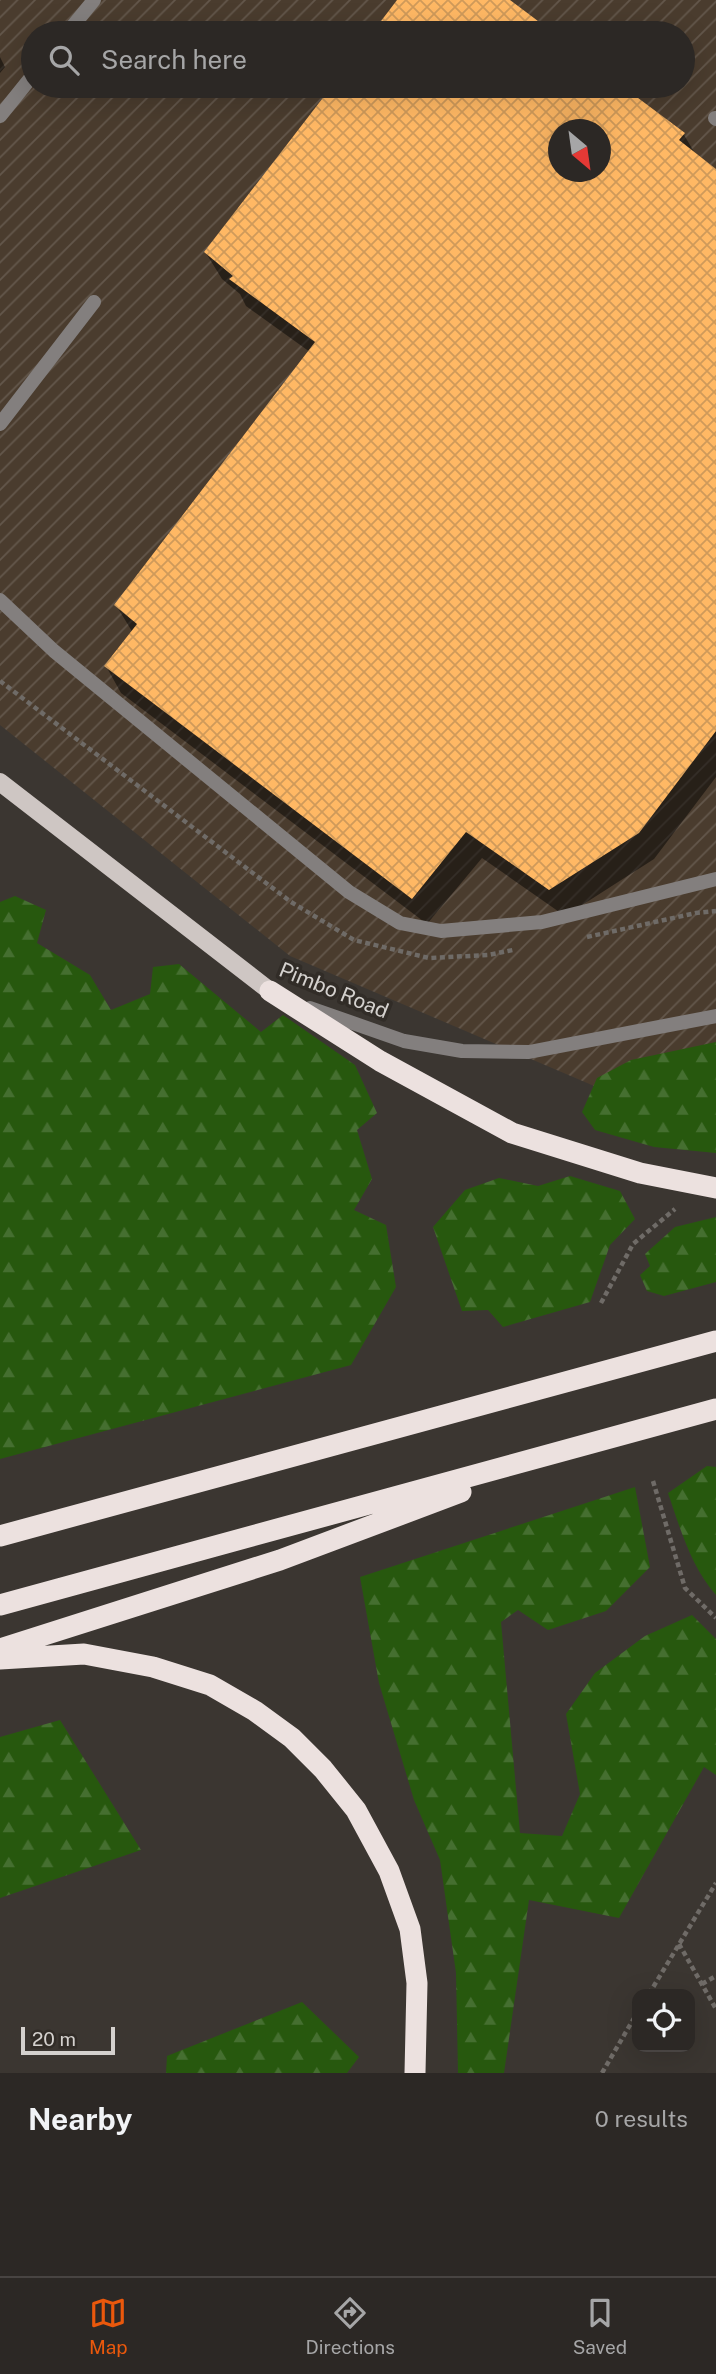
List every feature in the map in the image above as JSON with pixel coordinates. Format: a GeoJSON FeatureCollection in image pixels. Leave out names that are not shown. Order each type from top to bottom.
{"type":"FeatureCollection","features":[{"type":"Feature","properties":{"kind":"highway"},"geometry":{"type":"LineString","coordinates":[[270,991],[380,1061],[512,1133],[640,1173],[716,1188]]}},
{"type":"Feature","properties":{"kind":"highway"},"geometry":{"type":"LineString","coordinates":[[0,1536],[716,1341]]}},
{"type":"Feature","properties":{"kind":"highway"},"geometry":{"type":"LineString","coordinates":[[0,1605],[716,1409]]}},
{"type":"Feature","properties":{"kind":"highway"},"geometry":{"type":"LineString","coordinates":[[0,1649],[280,1560],[577,1448]]}},
{"type":"Feature","properties":{"kind":"highway"},"geometry":{"type":"LineString","coordinates":[[0,1659],[84,1654],[153,1667],[210,1685],[255,1711],[292,1738],[323,1769],[356,1810],[389,1871],[410,1928],[417,1983],[415,2073]]}},
{"type":"Feature","properties":{"kind":"main road","name":"Pimbo Road"},"geometry":{"type":"LineString","coordinates":[[0,782],[270,991]]}},
{"type":"Feature","properties":{"kind":"street"},"geometry":{"type":"LineString","coordinates":[[77,21],[94,0]]}},
{"type":"Feature","properties":{"kind":"street"},"geometry":{"type":"LineString","coordinates":[[0,116],[21,90]]}},
{"type":"Feature","properties":{"kind":"street"},"geometry":{"type":"LineString","coordinates":[[0,424],[94,302]]}},
{"type":"Feature","properties":{"kind":"street"},"geometry":{"type":"LineString","coordinates":[[0,600],[54,651],[349,892],[400,923],[441,930],[542,922],[716,879]]}},
{"type":"Feature","properties":{"kind":"street","name":"Pimbo Road"},"geometry":{"type":"LineString","coordinates":[[270,991],[344,1021],[404,1041],[462,1051],[529,1052],[716,1016]]}},
{"type":"Feature","properties":{"kind":"path"},"geometry":{"type":"LineString","coordinates":[[601,1303],[633,1244],[675,1209]]}},
{"type":"Feature","properties":{"kind":"path"},"geometry":{"type":"LineString","coordinates":[[653,1481],[685,1588],[716,1618]]}},
{"type":"Feature","properties":{"kind":"path"},"geometry":{"type":"LineString","coordinates":[[652,1989],[716,1883]]}},
{"type":"Feature","properties":{"kind":"path"},"geometry":{"type":"LineString","coordinates":[[678,1944],[716,2009]]}},
{"type":"Feature","properties":{"kind":"path"},"geometry":{"type":"LineString","coordinates":[[701,1985],[716,1976]]}},
{"type":"Feature","properties":{"kind":"path"},"geometry":{"type":"LineString","coordinates":[[602,2073],[632,2022]]}},
{"type":"Feature","properties":{"kind":"shaded area"},"geometry":{"type":"Polygon","coordinates":[[[0,0],[716,0],[716,1080],[627,1100],[290,956],[0,725],[0,0]]]}},
{"type":"Feature","properties":{"kind":"green space"},"geometry":{"type":"Polygon","coordinates":[[[15,896],[46,910],[37,943],[90,975],[111,1010],[150,994],[153,967],[179,964],[261,1032],[283,1015],[355,1065],[377,1113],[357,1130],[372,1179],[354,1210],[386,1225],[396,1287],[351,1365],[0,1459],[0,902],[15,896]]]}},
{"type":"Feature","properties":{"kind":"green space"},"geometry":{"type":"Polygon","coordinates":[[[716,1042],[716,1153],[654,1147],[595,1130],[582,1112],[597,1078],[631,1060],[716,1042]]]}},
{"type":"Feature","properties":{"kind":"green space"},"geometry":{"type":"Polygon","coordinates":[[[570,1176],[620,1191],[635,1219],[610,1245],[590,1302],[503,1327],[488,1310],[462,1311],[433,1227],[465,1190],[499,1178],[538,1186],[570,1176]]]}},
{"type":"Feature","properties":{"kind":"green space"},"geometry":{"type":"Polygon","coordinates":[[[716,1217],[716,1282],[664,1296],[647,1291],[640,1275],[650,1266],[645,1254],[675,1227],[716,1217]]]}},
{"type":"Feature","properties":{"kind":"green space"},"geometry":{"type":"Polygon","coordinates":[[[707,1466],[716,1467],[716,1595],[693,1560],[668,1493],[707,1466]]]}},
{"type":"Feature","properties":{"kind":"green space"},"geometry":{"type":"Polygon","coordinates":[[[635,1487],[650,1567],[606,1611],[548,1630],[518,1610],[501,1622],[520,1833],[562,1836],[580,1794],[566,1714],[595,1673],[645,1636],[692,1615],[716,1639],[716,1775],[704,1767],[619,1918],[529,1900],[504,2073],[458,2073],[456,1973],[440,1860],[414,1800],[379,1683],[360,1577],[635,1487]]]}},
{"type":"Feature","properties":{"kind":"green space"},"geometry":{"type":"Polygon","coordinates":[[[60,1720],[141,1850],[0,1898],[0,1737],[60,1720]]]}},
{"type":"Feature","properties":{"kind":"green space"},"geometry":{"type":"Polygon","coordinates":[[[302,2002],[359,2057],[347,2073],[166,2073],[167,2056],[302,2002]]]}},
{"type":"Feature","properties":{"kind":"building"},"geometry":{"type":"Polygon","coordinates":[[[397,0],[510,0],[538,21],[381,21],[397,0]]]}},
{"type":"Feature","properties":{"kind":"building"},"geometry":{"type":"Polygon","coordinates":[[[323,98],[638,98],[685,133],[679,140],[716,169],[716,731],[639,833],[549,890],[466,832],[412,899],[104,666],[137,624],[114,605],[315,342],[229,279],[233,276],[204,252],[323,98]]]}}]}
